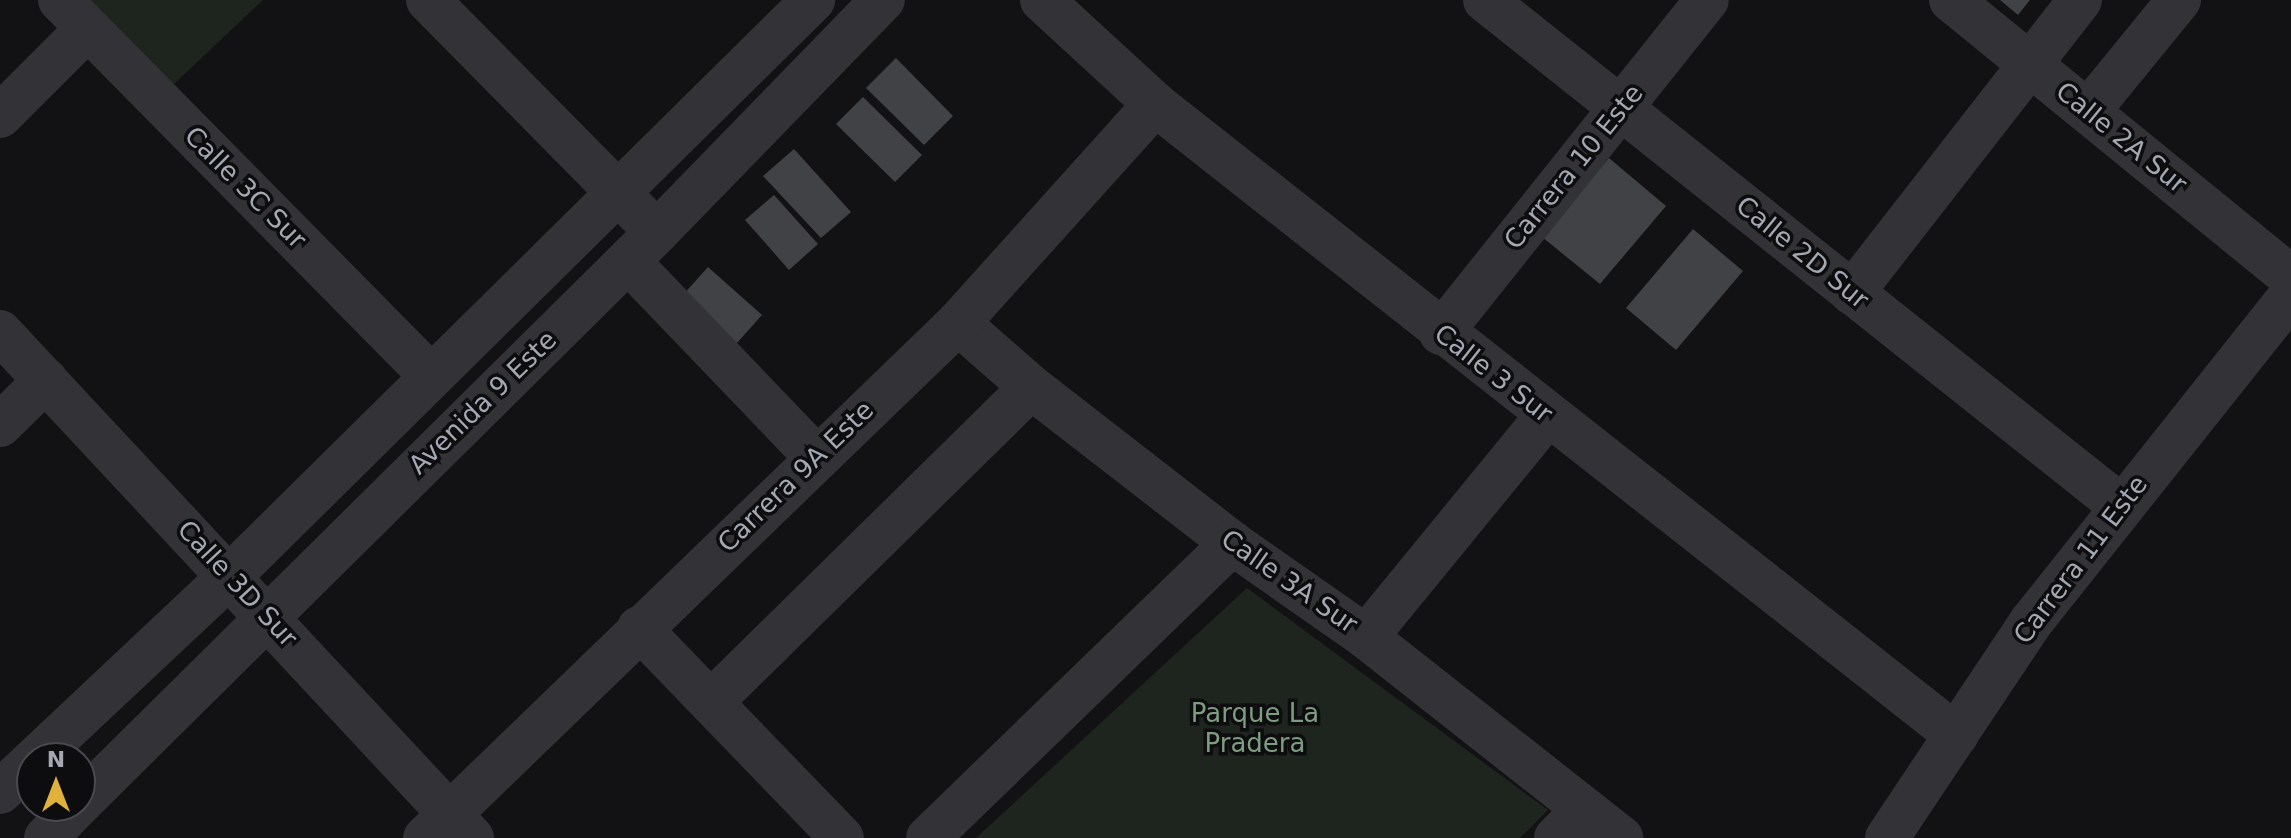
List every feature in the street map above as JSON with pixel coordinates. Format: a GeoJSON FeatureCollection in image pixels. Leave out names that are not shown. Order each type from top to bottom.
{"type":"FeatureCollection","features":[{"type":"Feature","properties":{"kind":"street"},"geometry":{"type":"LineString","coordinates":[[428,0],[619,193],[642,246],[815,456]]}},
{"type":"Feature","properties":{"kind":"street","name":"Avenida 9 Este"},"geometry":{"type":"LineString","coordinates":[[96,788],[266,615],[642,246],[883,0]]}},
{"type":"Feature","properties":{"kind":"street","name":"Calle 3 Sur"},"geometry":{"type":"LineString","coordinates":[[1042,0],[1155,104],[1441,333],[1956,735]]}},
{"type":"Feature","properties":{"kind":"street","name":"Calle 2D Sur"},"geometry":{"type":"LineString","coordinates":[[1485,0],[2121,506]]}},
{"type":"Feature","properties":{"kind":"street","name":"Carrera 10 Este"},"geometry":{"type":"LineString","coordinates":[[1441,333],[1707,0]]}},
{"type":"Feature","properties":{"kind":"street","name":"Calle 2A Sur"},"geometry":{"type":"LineString","coordinates":[[1951,0],[2090,109],[2291,277]]}},
{"type":"Feature","properties":{"kind":"street"},"geometry":{"type":"LineString","coordinates":[[1852,293],[2080,0]]}},
{"type":"Feature","properties":{"kind":"street"},"geometry":{"type":"LineString","coordinates":[[2090,109],[2179,0]]}},
{"type":"Feature","properties":{"kind":"street"},"geometry":{"type":"LineString","coordinates":[[53,742],[230,576],[809,2]]}},
{"type":"Feature","properties":{"kind":"street"},"geometry":{"type":"LineString","coordinates":[[0,116],[74,14]]}},
{"type":"Feature","properties":{"kind":"street","name":"Calle 3C Sur"},"geometry":{"type":"LineString","coordinates":[[74,14],[430,375]]}},
{"type":"Feature","properties":{"kind":"street","name":"Carrera 9A Este"},"geometry":{"type":"LineString","coordinates":[[448,830],[639,628],[815,456],[958,323],[1155,104]]}},
{"type":"Feature","properties":{"kind":"street","name":"Carrera 11 Este"},"geometry":{"type":"LineString","coordinates":[[1887,838],[2031,622],[2291,295]]}},
{"type":"Feature","properties":{"kind":"street","name":"Calle 3A Sur"},"geometry":{"type":"LineString","coordinates":[[958,323],[1031,387],[1232,543],[1366,637],[1570,824],[1621,838]]}},
{"type":"Feature","properties":{"kind":"street","name":"Calle 3D Sur"},"geometry":{"type":"LineString","coordinates":[[0,332],[266,615],[448,830]]}},
{"type":"Feature","properties":{"kind":"street"},"geometry":{"type":"LineString","coordinates":[[0,425],[46,380]]}},
{"type":"Feature","properties":{"kind":"street"},"geometry":{"type":"LineString","coordinates":[[711,702],[1031,387]]}},
{"type":"Feature","properties":{"kind":"street"},"geometry":{"type":"LineString","coordinates":[[1366,637],[1547,416]]}},
{"type":"Feature","properties":{"kind":"street"},"geometry":{"type":"LineString","coordinates":[[928,838],[1232,543]]}},
{"type":"Feature","properties":{"kind":"street"},"geometry":{"type":"LineString","coordinates":[[639,628],[842,838]]}},
{"type":"Feature","properties":{"kind":"street"},"geometry":{"type":"LineString","coordinates":[[0,792],[16,777]]}},
{"type":"Feature","properties":{"kind":"street","name":"Avenida 9 Este"},"geometry":{"type":"LineString","coordinates":[[46,838],[62,822]]}},
{"type":"Feature","properties":{"kind":"green space"},"geometry":{"type":"Polygon","coordinates":[[[89,0],[263,0],[172,86],[89,0]]]}},
{"type":"Feature","properties":{"kind":"green space","name":"Parque La Pradera"},"geometry":{"type":"Polygon","coordinates":[[[1247,588],[1548,810],[1520,838],[976,838],[1247,588]]]}},
{"type":"Feature","properties":{"kind":"building"},"geometry":{"type":"Polygon","coordinates":[[[2000,0],[2030,0],[2018,15],[2000,0]]]}},
{"type":"Feature","properties":{"kind":"building"},"geometry":{"type":"Polygon","coordinates":[[[896,58],[953,116],[924,145],[866,88],[896,58]]]}},
{"type":"Feature","properties":{"kind":"building"},"geometry":{"type":"Polygon","coordinates":[[[863,97],[922,155],[895,182],[836,124],[863,97]]]}},
{"type":"Feature","properties":{"kind":"building"},"geometry":{"type":"Polygon","coordinates":[[[794,149],[851,212],[821,238],[763,176],[794,149]]]}},
{"type":"Feature","properties":{"kind":"building"},"geometry":{"type":"Polygon","coordinates":[[[1609,158],[1666,206],[1600,284],[1542,237],[1609,158]]]}},
{"type":"Feature","properties":{"kind":"building"},"geometry":{"type":"Polygon","coordinates":[[[774,195],[818,244],[789,270],[745,220],[774,195]]]}},
{"type":"Feature","properties":{"kind":"building"},"geometry":{"type":"Polygon","coordinates":[[[1693,229],[1743,271],[1676,350],[1626,308],[1693,229]]]}},
{"type":"Feature","properties":{"kind":"building"},"geometry":{"type":"Polygon","coordinates":[[[708,267],[762,315],[728,353],[673,306],[708,267]]]}}]}
